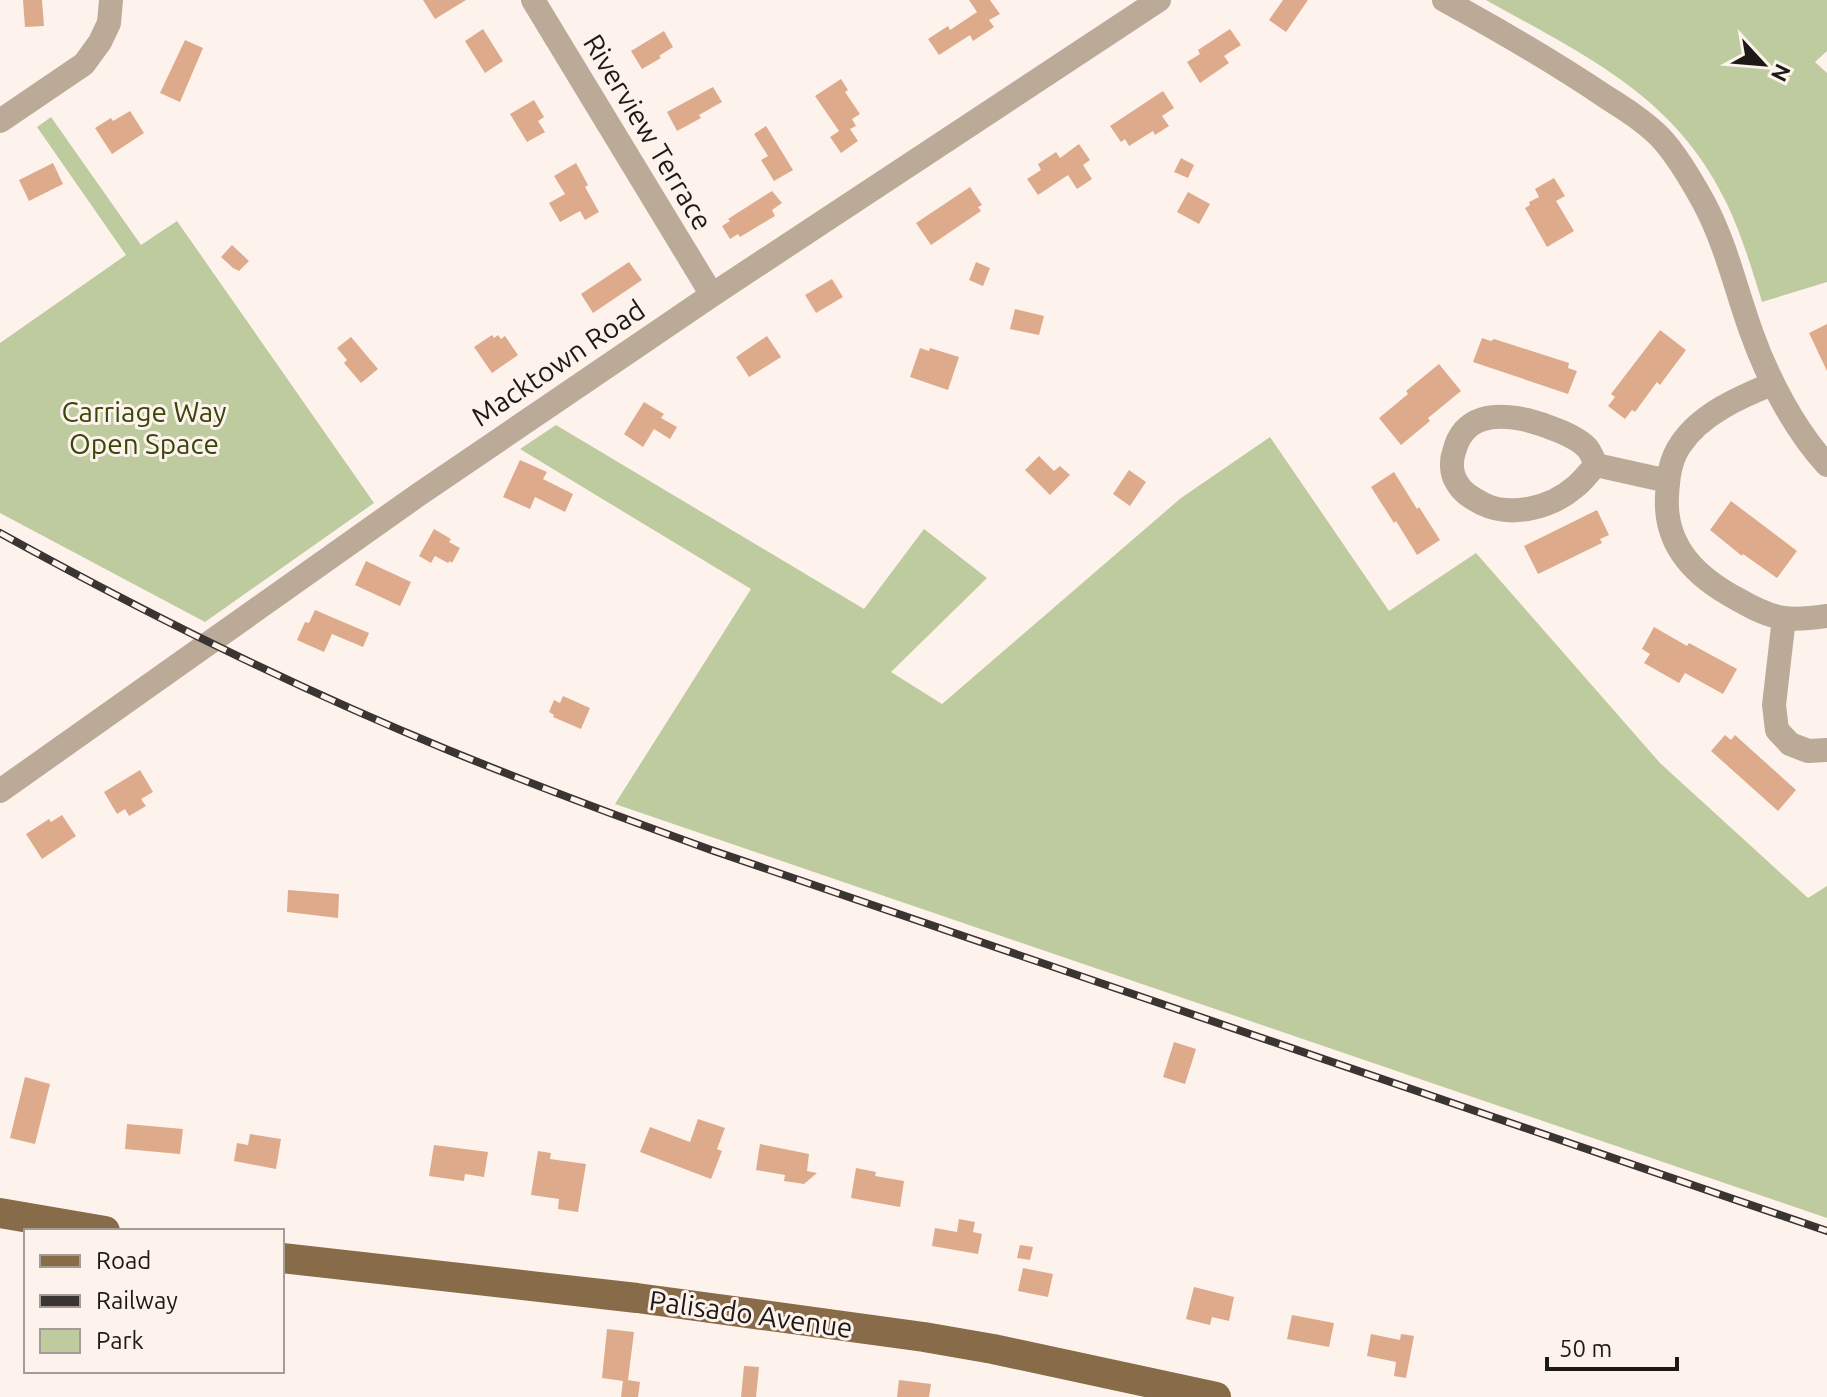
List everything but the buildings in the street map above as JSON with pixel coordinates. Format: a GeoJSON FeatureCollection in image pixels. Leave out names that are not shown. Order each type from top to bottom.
{"type":"FeatureCollection","features":[{"type":"Feature","properties":{"kind":"main road"},"geometry":{"type":"LineString","coordinates":[[0,1213],[93,1229]]}},
{"type":"Feature","properties":{"kind":"main road","name":"Palisado Avenue"},"geometry":{"type":"LineString","coordinates":[[284,1258],[637,1298],[924,1337],[1216,1397]]}},
{"type":"Feature","properties":{"kind":"street"},"geometry":{"type":"LineString","coordinates":[[0,121],[84,64],[109,23],[111,0]]}},
{"type":"Feature","properties":{"kind":"street","name":"Riverview Terrace"},"geometry":{"type":"LineString","coordinates":[[533,0],[712,295]]}},
{"type":"Feature","properties":{"kind":"street","name":"Macktown Road"},"geometry":{"type":"LineString","coordinates":[[0,791],[405,504],[712,295],[1159,0]]}},
{"type":"Feature","properties":{"kind":"street"},"geometry":{"type":"LineString","coordinates":[[1444,0],[1585,82],[1661,138],[1704,203],[1729,262],[1752,335],[1772,384],[1815,452],[1827,465]]}},
{"type":"Feature","properties":{"kind":"street"},"geometry":{"type":"LineString","coordinates":[[1772,384],[1738,399],[1682,441],[1673,457],[1666,509],[1674,540],[1689,564],[1714,587],[1758,610],[1784,618],[1827,616]]}},
{"type":"Feature","properties":{"kind":"street"},"geometry":{"type":"LineString","coordinates":[[1490,416],[1528,420],[1572,437],[1587,447],[1596,465],[1574,489],[1551,502],[1522,511],[1489,507],[1467,496],[1454,480],[1451,460],[1456,440],[1470,424],[1490,416]]}},
{"type":"Feature","properties":{"kind":"street"},"geometry":{"type":"LineString","coordinates":[[1596,465],[1668,481]]}},
{"type":"Feature","properties":{"kind":"street"},"geometry":{"type":"LineString","coordinates":[[1784,618],[1774,705],[1777,730],[1790,744],[1808,751],[1827,750]]}},
{"type":"Feature","properties":{"kind":"green space"},"geometry":{"type":"Polygon","coordinates":[[[1486,0],[1827,0],[1827,51],[1815,62],[1827,73],[1827,282],[1762,302],[1727,204],[1706,166],[1681,134],[1654,106],[1592,60],[1486,0]]]}},
{"type":"Feature","properties":{"kind":"green space","name":"Carriage Way Open Space"},"geometry":{"type":"Polygon","coordinates":[[[51,117],[141,245],[177,221],[374,503],[205,622],[0,513],[0,343],[126,255],[37,127],[51,117]]]}},
{"type":"Feature","properties":{"kind":"green space"},"geometry":{"type":"Polygon","coordinates":[[[556,425],[864,609],[924,529],[987,578],[891,672],[942,704],[1181,498],[1270,437],[1389,611],[1476,553],[1660,763],[1808,898],[1827,886],[1827,1218],[615,804],[751,589],[520,449],[556,425]]]}},
{"type":"Feature","properties":{"kind":"railway"},"geometry":{"type":"LineString","coordinates":[[0,533],[277,675],[390,726],[547,789],[714,851],[1827,1231]]}}]}
